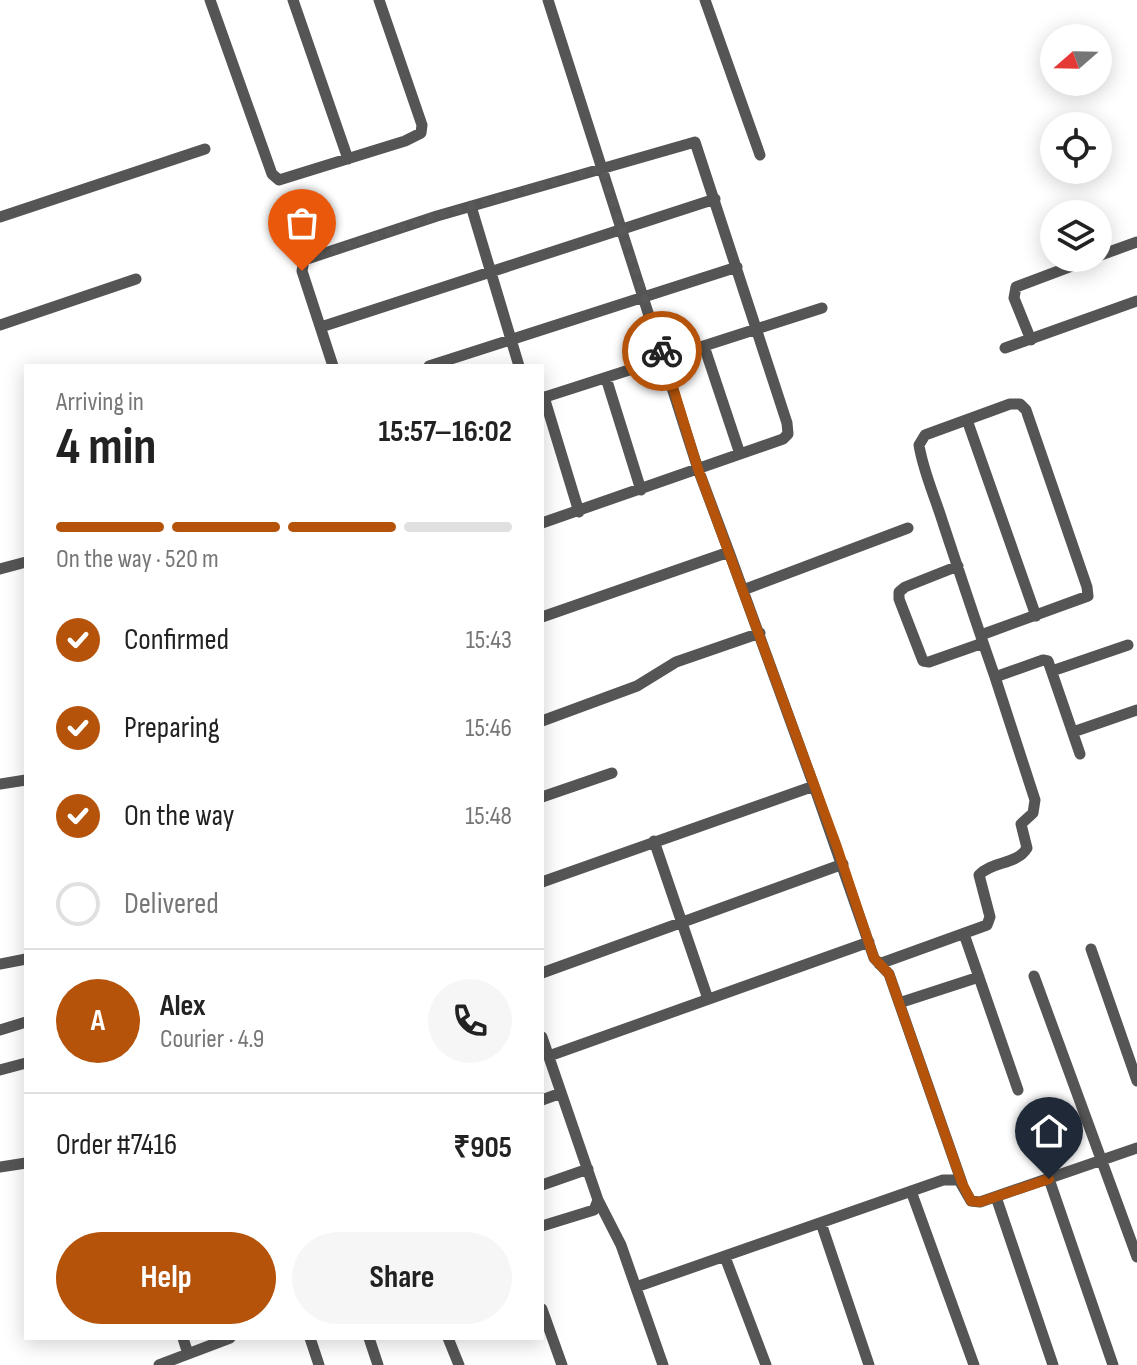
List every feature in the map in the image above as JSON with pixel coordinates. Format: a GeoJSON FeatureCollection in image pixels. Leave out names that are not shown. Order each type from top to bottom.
{"type":"FeatureCollection","features":[{"type":"Feature","properties":{"kind":"street"},"geometry":{"type":"LineString","coordinates":[[210,0],[275,179],[283,180],[412,138],[422,129],[379,0]]}},
{"type":"Feature","properties":{"kind":"street"},"geometry":{"type":"LineString","coordinates":[[293,0],[348,159]]}},
{"type":"Feature","properties":{"kind":"street"},"geometry":{"type":"LineString","coordinates":[[548,0],[698,469],[760,633],[874,958],[889,974],[969,1197],[975,1202],[996,1197],[1137,1148]]}},
{"type":"Feature","properties":{"kind":"street"},"geometry":{"type":"LineString","coordinates":[[705,0],[760,155]]}},
{"type":"Feature","properties":{"kind":"street"},"geometry":{"type":"LineString","coordinates":[[332,364],[302,271],[304,260],[471,206],[695,142],[788,434],[783,439],[544,522]]}},
{"type":"Feature","properties":{"kind":"street"},"geometry":{"type":"LineString","coordinates":[[0,217],[205,149]]}},
{"type":"Feature","properties":{"kind":"street"},"geometry":{"type":"LineString","coordinates":[[321,327],[715,199]]}},
{"type":"Feature","properties":{"kind":"street"},"geometry":{"type":"LineString","coordinates":[[471,206],[518,364]]}},
{"type":"Feature","properties":{"kind":"street"},"geometry":{"type":"LineString","coordinates":[[1112,251],[1137,242]]}},
{"type":"Feature","properties":{"kind":"street"},"geometry":{"type":"LineString","coordinates":[[435,364],[737,267]]}},
{"type":"Feature","properties":{"kind":"street"},"geometry":{"type":"LineString","coordinates":[[1031,340],[1014,298],[1016,287],[1056,272]]}},
{"type":"Feature","properties":{"kind":"street"},"geometry":{"type":"LineString","coordinates":[[0,325],[136,279]]}},
{"type":"Feature","properties":{"kind":"street"},"geometry":{"type":"LineString","coordinates":[[1005,348],[1137,301]]}},
{"type":"Feature","properties":{"kind":"street"},"geometry":{"type":"LineString","coordinates":[[544,398],[822,308]]}},
{"type":"Feature","properties":{"kind":"street"},"geometry":{"type":"LineString","coordinates":[[704,346],[740,454]]}},
{"type":"Feature","properties":{"kind":"street"},"geometry":{"type":"LineString","coordinates":[[606,378],[641,490]]}},
{"type":"Feature","properties":{"kind":"street"},"geometry":{"type":"LineString","coordinates":[[544,401],[579,512]]}},
{"type":"Feature","properties":{"kind":"street"},"geometry":{"type":"LineString","coordinates":[[879,964],[984,927],[989,922],[979,875],[986,868],[1026,852],[1021,824],[1033,813],[1035,805],[1027,773],[982,639],[919,445],[925,435],[1010,404],[1020,404],[1026,410],[1088,592],[1084,599],[1036,616],[982,639],[929,662],[923,661],[899,592],[958,566]]}},
{"type":"Feature","properties":{"kind":"street"},"geometry":{"type":"LineString","coordinates":[[967,420],[1036,616]]}},
{"type":"Feature","properties":{"kind":"street"},"geometry":{"type":"LineString","coordinates":[[743,590],[908,528]]}},
{"type":"Feature","properties":{"kind":"street"},"geometry":{"type":"LineString","coordinates":[[544,616],[729,552]]}},
{"type":"Feature","properties":{"kind":"street"},"geometry":{"type":"LineString","coordinates":[[0,569],[24,563]]}},
{"type":"Feature","properties":{"kind":"street"},"geometry":{"type":"LineString","coordinates":[[544,720],[637,686],[676,662],[760,633]]}},
{"type":"Feature","properties":{"kind":"street"},"geometry":{"type":"LineString","coordinates":[[1052,671],[1128,645]]}},
{"type":"Feature","properties":{"kind":"street"},"geometry":{"type":"LineString","coordinates":[[995,677],[1043,660],[1048,661],[1080,754]]}},
{"type":"Feature","properties":{"kind":"street"},"geometry":{"type":"LineString","coordinates":[[1073,732],[1137,710]]}},
{"type":"Feature","properties":{"kind":"street"},"geometry":{"type":"LineString","coordinates":[[544,796],[612,773]]}},
{"type":"Feature","properties":{"kind":"street"},"geometry":{"type":"LineString","coordinates":[[0,784],[24,780]]}},
{"type":"Feature","properties":{"kind":"street"},"geometry":{"type":"LineString","coordinates":[[544,881],[814,786]]}},
{"type":"Feature","properties":{"kind":"street"},"geometry":{"type":"LineString","coordinates":[[654,841],[708,999]]}},
{"type":"Feature","properties":{"kind":"street"},"geometry":{"type":"LineString","coordinates":[[544,972],[843,864]]}},
{"type":"Feature","properties":{"kind":"street"},"geometry":{"type":"LineString","coordinates":[[964,934],[1018,1090]]}},
{"type":"Feature","properties":{"kind":"street"},"geometry":{"type":"LineString","coordinates":[[549,1056],[869,942]]}},
{"type":"Feature","properties":{"kind":"street"},"geometry":{"type":"LineString","coordinates":[[1091,949],[1137,1081]]}},
{"type":"Feature","properties":{"kind":"street"},"geometry":{"type":"LineString","coordinates":[[0,964],[24,959]]}},
{"type":"Feature","properties":{"kind":"street"},"geometry":{"type":"LineString","coordinates":[[1034,976],[1137,1257]]}},
{"type":"Feature","properties":{"kind":"street"},"geometry":{"type":"LineString","coordinates":[[899,1003],[979,977]]}},
{"type":"Feature","properties":{"kind":"street"},"geometry":{"type":"LineString","coordinates":[[0,1030],[24,1023]]}},
{"type":"Feature","properties":{"kind":"street"},"geometry":{"type":"LineString","coordinates":[[544,1042],[598,1200],[617,1234],[663,1365]]}},
{"type":"Feature","properties":{"kind":"street"},"geometry":{"type":"LineString","coordinates":[[0,1070],[24,1064]]}},
{"type":"Feature","properties":{"kind":"street"},"geometry":{"type":"LineString","coordinates":[[544,1099],[561,1093]]}},
{"type":"Feature","properties":{"kind":"street"},"geometry":{"type":"LineString","coordinates":[[0,1167],[24,1163]]}},
{"type":"Feature","properties":{"kind":"street"},"geometry":{"type":"LineString","coordinates":[[544,1184],[588,1169]]}},
{"type":"Feature","properties":{"kind":"street"},"geometry":{"type":"LineString","coordinates":[[636,1287],[943,1180],[955,1179],[962,1183]]}},
{"type":"Feature","properties":{"kind":"street"},"geometry":{"type":"LineString","coordinates":[[1049,1179],[1113,1365]]}},
{"type":"Feature","properties":{"kind":"street"},"geometry":{"type":"LineString","coordinates":[[911,1191],[974,1365]]}},
{"type":"Feature","properties":{"kind":"street"},"geometry":{"type":"LineString","coordinates":[[996,1197],[1053,1365]]}},
{"type":"Feature","properties":{"kind":"street"},"geometry":{"type":"LineString","coordinates":[[544,1225],[594,1210],[598,1200]]}},
{"type":"Feature","properties":{"kind":"street"},"geometry":{"type":"LineString","coordinates":[[821,1223],[869,1365]]}},
{"type":"Feature","properties":{"kind":"street"},"geometry":{"type":"LineString","coordinates":[[725,1257],[766,1365]]}},
{"type":"Feature","properties":{"kind":"street"},"geometry":{"type":"LineString","coordinates":[[544,1315],[562,1365]]}},
{"type":"Feature","properties":{"kind":"street"},"geometry":{"type":"LineString","coordinates":[[184,1340],[188,1354]]}},
{"type":"Feature","properties":{"kind":"street"},"geometry":{"type":"LineString","coordinates":[[159,1365],[225,1340]]}},
{"type":"Feature","properties":{"kind":"street"},"geometry":{"type":"LineString","coordinates":[[311,1340],[319,1365]]}},
{"type":"Feature","properties":{"kind":"street"},"geometry":{"type":"LineString","coordinates":[[370,1340],[378,1365]]}},
{"type":"Feature","properties":{"kind":"street"},"geometry":{"type":"LineString","coordinates":[[449,1340],[459,1365]]}},
{"type":"Feature","properties":{"kind":"way so far"},"geometry":{"type":"LineString","coordinates":[[302,271],[302,263],[309,258],[437,216],[602,168],[662,351]]}},
{"type":"Feature","properties":{"kind":"route"},"geometry":{"type":"LineString","coordinates":[[662,351],[698,469],[760,633],[874,958],[889,974],[962,1183],[971,1201],[980,1202],[1049,1179]]}}]}
